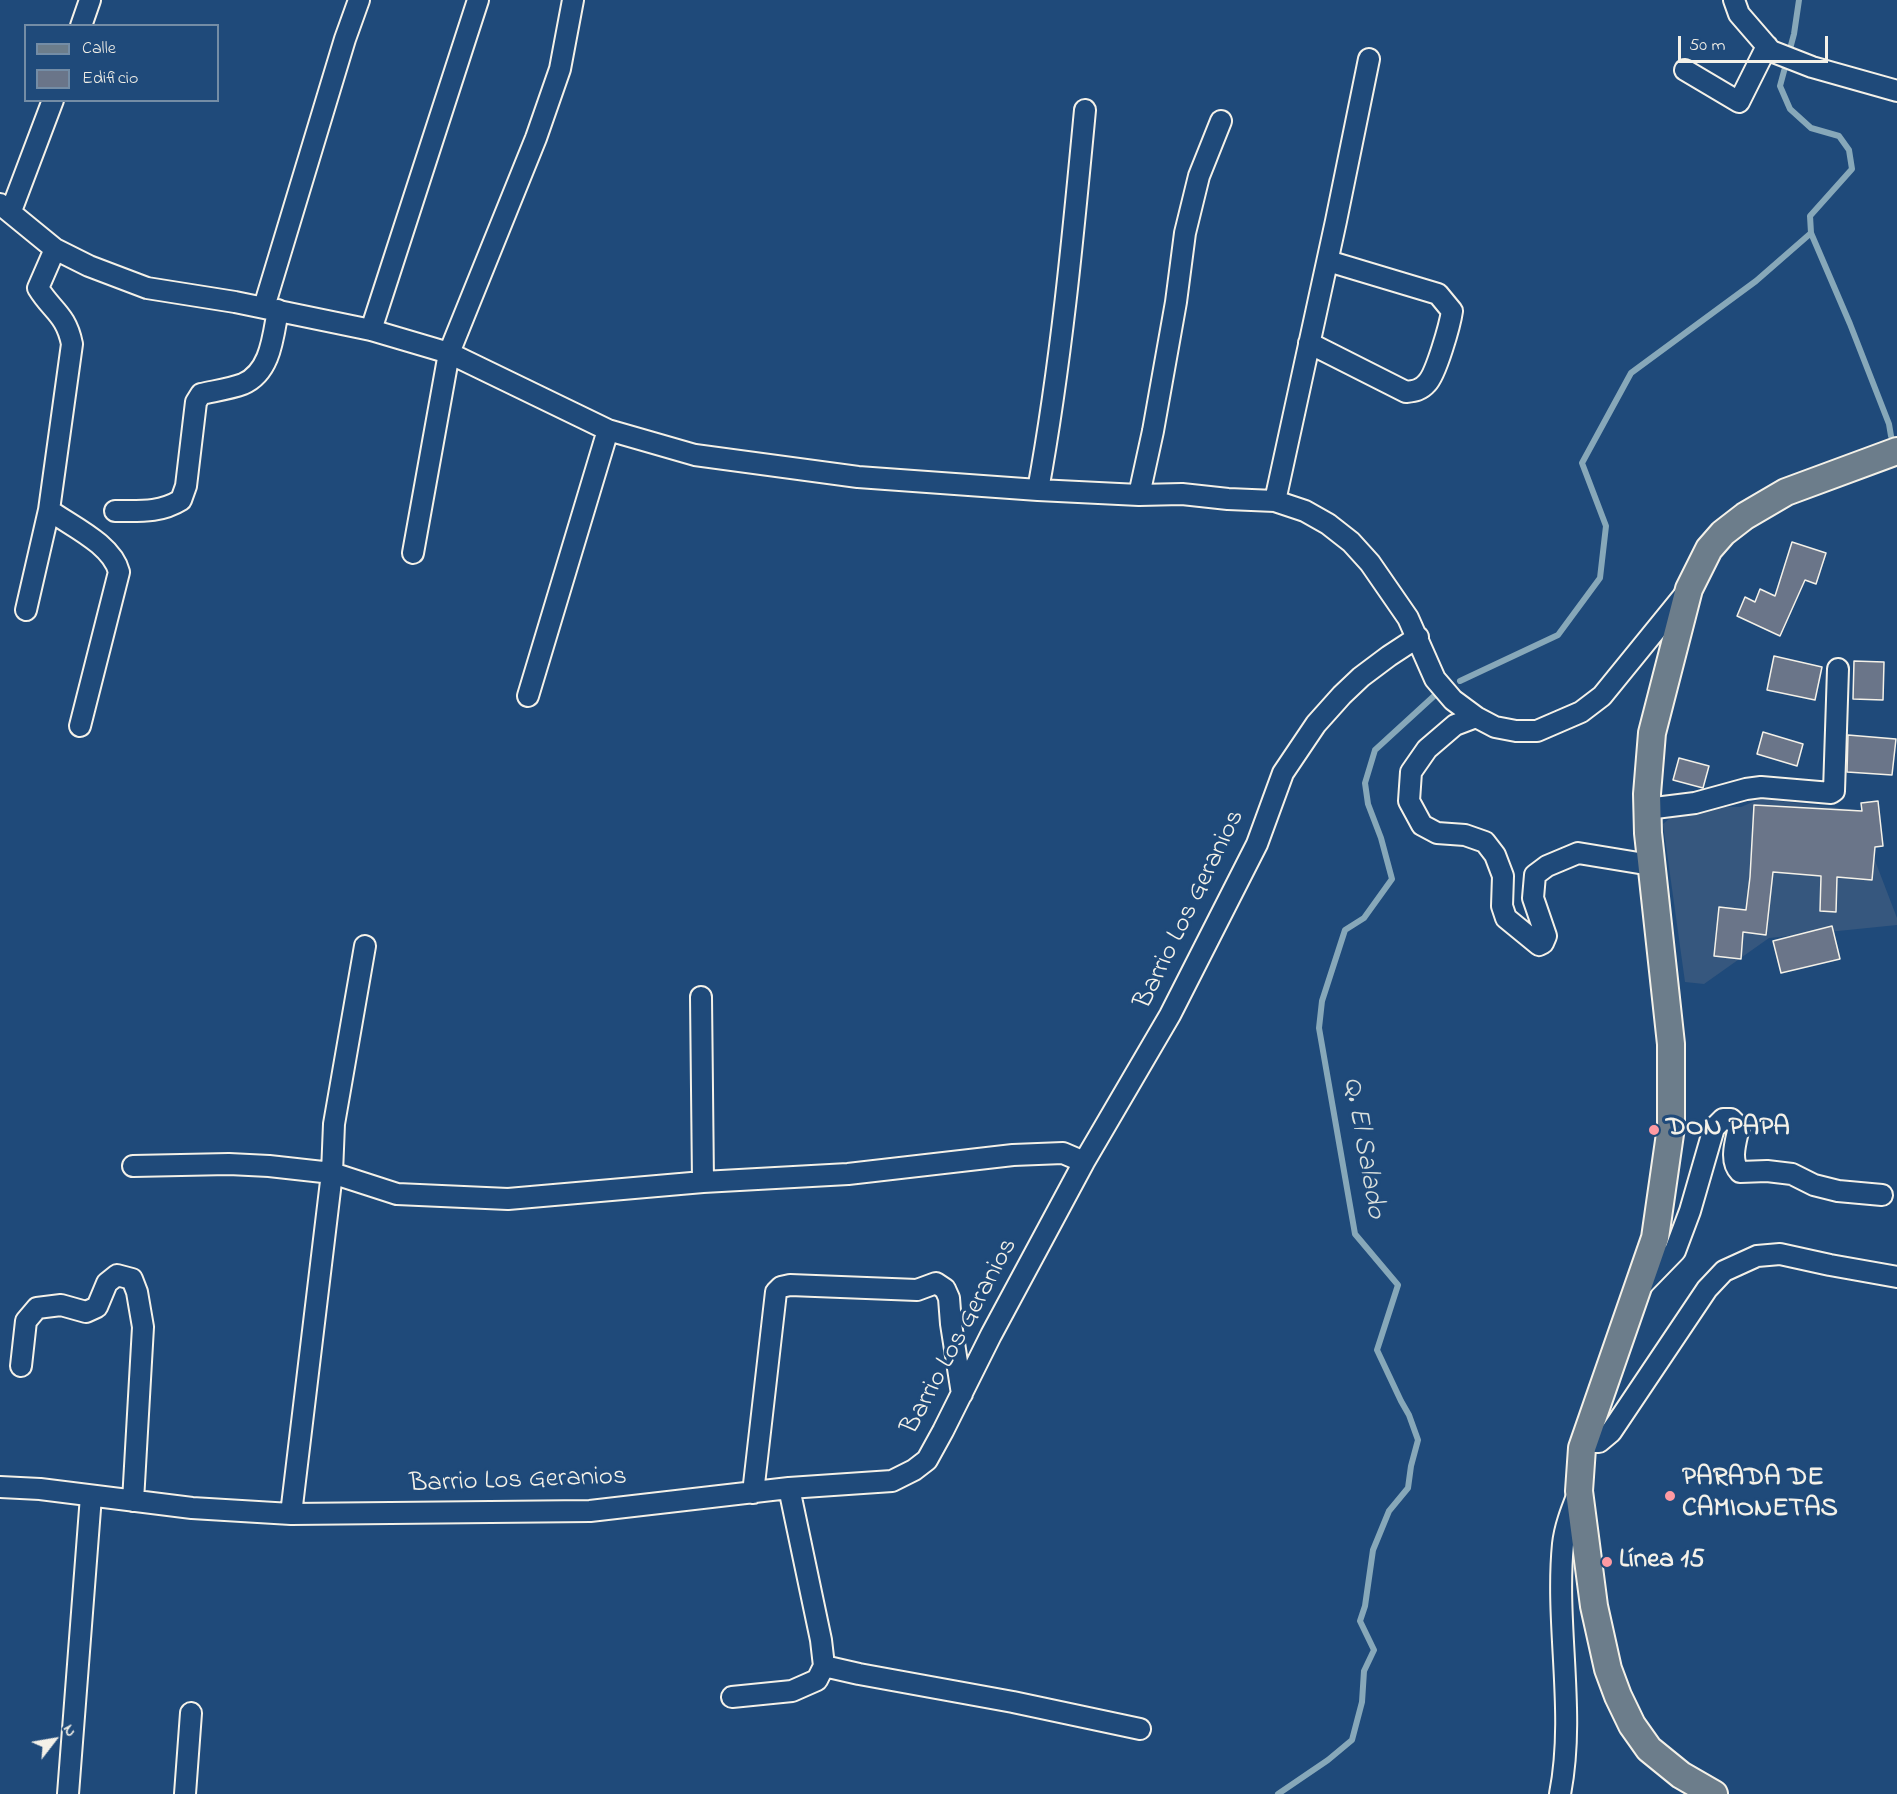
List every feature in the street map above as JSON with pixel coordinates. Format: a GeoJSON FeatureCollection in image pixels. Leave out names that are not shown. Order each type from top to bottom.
{"type":"FeatureCollection","features":[{"type":"Feature","properties":{"kind":"main road"},"geometry":{"type":"LineString","coordinates":[[1714,1794],[1674,1770],[1649,1749],[1632,1725],[1618,1696],[1608,1669],[1594,1606],[1579,1491],[1582,1448],[1655,1238],[1671,1128],[1671,1044],[1647,809],[1652,733],[1689,590],[1709,549],[1723,533],[1745,516],[1786,492],[1897,451]]}},
{"type":"Feature","properties":{"kind":"street"},"geometry":{"type":"LineString","coordinates":[[82,24],[90,0]]}},
{"type":"Feature","properties":{"kind":"street"},"geometry":{"type":"LineString","coordinates":[[115,511],[142,512],[168,508],[181,500],[186,486],[196,402],[201,394],[243,384],[258,373],[267,359],[271,309],[345,39],[359,0]]}},
{"type":"Feature","properties":{"kind":"street"},"geometry":{"type":"LineString","coordinates":[[371,330],[478,0]]}},
{"type":"Feature","properties":{"kind":"street"},"geometry":{"type":"LineString","coordinates":[[413,553],[449,353],[536,138],[560,69],[573,0]]}},
{"type":"Feature","properties":{"kind":"street"},"geometry":{"type":"LineString","coordinates":[[1734,0],[1739,14],[1769,49],[1812,67],[1897,91]]}},
{"type":"Feature","properties":{"kind":"street"},"geometry":{"type":"LineString","coordinates":[[1685,70],[1739,102],[1769,49]]}},
{"type":"Feature","properties":{"kind":"street"},"geometry":{"type":"LineString","coordinates":[[1275,501],[1328,261],[1368,59]]}},
{"type":"Feature","properties":{"kind":"street"},"geometry":{"type":"LineString","coordinates":[[52,102],[5,207],[55,249],[89,266],[147,288],[271,309],[371,330],[449,353],[608,430],[695,454],[858,477],[1038,490],[1139,495],[1182,494],[1275,501],[1305,511],[1328,524],[1351,542],[1370,563],[1408,618],[1435,679],[1453,700],[1476,717],[1495,727],[1516,731],[1537,731],[1581,712],[1602,696],[1689,590]]}},
{"type":"Feature","properties":{"kind":"street"},"geometry":{"type":"LineString","coordinates":[[1038,490],[1049,432],[1069,280],[1085,110]]}},
{"type":"Feature","properties":{"kind":"street"},"geometry":{"type":"LineString","coordinates":[[1139,495],[1176,302],[1185,233],[1199,176],[1221,121]]}},
{"type":"Feature","properties":{"kind":"street"},"geometry":{"type":"LineString","coordinates":[[26,610],[49,510],[72,344],[62,316],[43,297],[38,288],[55,249]]}},
{"type":"Feature","properties":{"kind":"street"},"geometry":{"type":"LineString","coordinates":[[1309,344],[1406,392],[1419,390],[1429,382],[1450,327],[1452,311],[1438,294],[1328,261]]}},
{"type":"Feature","properties":{"kind":"street"},"geometry":{"type":"LineString","coordinates":[[528,696],[608,430]]}},
{"type":"Feature","properties":{"kind":"street"},"geometry":{"type":"LineString","coordinates":[[49,510],[89,536],[108,552],[117,563],[119,572],[80,726]]}},
{"type":"Feature","properties":{"kind":"street","name":"Barrio Los Geranios"},"geometry":{"type":"LineString","coordinates":[[0,1487],[192,1508],[291,1514],[590,1511],[789,1488],[892,1481],[914,1470],[927,1460],[1084,1162],[1170,1015],[1257,844],[1283,773],[1316,724],[1342,695],[1379,663],[1418,638]]}},
{"type":"Feature","properties":{"kind":"street"},"geometry":{"type":"LineString","coordinates":[[1647,809],[1695,803],[1761,787],[1831,793],[1834,791],[1838,669]]}},
{"type":"Feature","properties":{"kind":"street"},"geometry":{"type":"LineString","coordinates":[[1476,717],[1455,725],[1427,749],[1411,772],[1409,801],[1422,825],[1437,833],[1465,836],[1485,842],[1495,855],[1503,876],[1502,906],[1506,918],[1523,934],[1539,945],[1543,943],[1546,936],[1533,898],[1535,875],[1547,866],[1578,853],[1652,865]]}},
{"type":"Feature","properties":{"kind":"street"},"geometry":{"type":"LineString","coordinates":[[291,1514],[332,1173],[334,1124],[365,946]]}},
{"type":"Feature","properties":{"kind":"street"},"geometry":{"type":"LineString","coordinates":[[702,997],[703,1182]]}},
{"type":"Feature","properties":{"kind":"street"},"geometry":{"type":"LineString","coordinates":[[1636,1291],[1675,1251],[1690,1211],[1714,1128],[1724,1119],[1731,1119],[1739,1127],[1734,1155],[1736,1168],[1740,1173],[1767,1171],[1792,1174],[1814,1185],[1838,1191],[1882,1195]]}},
{"type":"Feature","properties":{"kind":"street"},"geometry":{"type":"LineString","coordinates":[[133,1166],[229,1164],[332,1173],[397,1194],[508,1199],[703,1182],[848,1174],[1013,1155],[1063,1153],[1084,1162]]}},
{"type":"Feature","properties":{"kind":"street"},"geometry":{"type":"LineString","coordinates":[[1584,1442],[1599,1442],[1611,1432],[1707,1289],[1724,1270],[1757,1256],[1780,1254],[1897,1277]]}},
{"type":"Feature","properties":{"kind":"street"},"geometry":{"type":"LineString","coordinates":[[21,1366],[26,1321],[37,1308],[61,1305],[86,1312],[97,1307],[107,1283],[117,1275],[132,1279],[137,1292],[143,1327],[134,1501]]}},
{"type":"Feature","properties":{"kind":"street"},"geometry":{"type":"LineString","coordinates":[[753,1493],[776,1292],[781,1287],[790,1285],[917,1290],[936,1283],[941,1284],[949,1298],[962,1394]]}},
{"type":"Feature","properties":{"kind":"street"},"geometry":{"type":"LineString","coordinates":[[732,1697],[792,1691],[817,1680],[824,1666],[821,1640],[789,1488]]}},
{"type":"Feature","properties":{"kind":"street"},"geometry":{"type":"LineString","coordinates":[[1560,1794],[1566,1763],[1563,1545],[1566,1527],[1579,1491]]}},
{"type":"Feature","properties":{"kind":"street"},"geometry":{"type":"LineString","coordinates":[[68,1794],[91,1496]]}},
{"type":"Feature","properties":{"kind":"street"},"geometry":{"type":"LineString","coordinates":[[824,1666],[1140,1729]]}},
{"type":"Feature","properties":{"kind":"street"},"geometry":{"type":"LineString","coordinates":[[185,1794],[191,1713]]}},
{"type":"Feature","properties":{"kind":"shaded area"},"geometry":{"type":"Polygon","coordinates":[[[1760,799],[1857,810],[1859,840],[1874,858],[1897,918],[1897,925],[1769,938],[1704,984],[1685,982],[1663,824],[1684,806],[1741,807],[1760,799]]]}},
{"type":"Feature","properties":{"kind":"building"},"geometry":{"type":"Polygon","coordinates":[[[1792,542],[1826,553],[1816,584],[1805,580],[1780,636],[1737,616],[1745,597],[1755,602],[1760,589],[1775,596],[1792,542]]]}},
{"type":"Feature","properties":{"kind":"building"},"geometry":{"type":"Polygon","coordinates":[[[1774,656],[1822,667],[1815,700],[1767,690],[1774,656]]]}},
{"type":"Feature","properties":{"kind":"building"},"geometry":{"type":"Polygon","coordinates":[[[1854,661],[1884,662],[1883,700],[1853,699],[1854,661]]]}},
{"type":"Feature","properties":{"kind":"building"},"geometry":{"type":"Polygon","coordinates":[[[1763,732],[1803,744],[1797,766],[1757,754],[1763,732]]]}},
{"type":"Feature","properties":{"kind":"building"},"geometry":{"type":"Polygon","coordinates":[[[1848,735],[1896,739],[1892,775],[1847,772],[1848,735]]]}},
{"type":"Feature","properties":{"kind":"building"},"geometry":{"type":"Polygon","coordinates":[[[1679,758],[1709,766],[1703,788],[1673,780],[1679,758]]]}},
{"type":"Feature","properties":{"kind":"building"},"geometry":{"type":"Polygon","coordinates":[[[1878,801],[1883,846],[1875,847],[1872,880],[1837,877],[1836,912],[1820,911],[1821,876],[1773,872],[1766,935],[1743,932],[1741,959],[1714,956],[1719,907],[1746,910],[1754,805],[1862,811],[1861,803],[1878,801]]]}},
{"type":"Feature","properties":{"kind":"building"},"geometry":{"type":"Polygon","coordinates":[[[1832,926],[1840,959],[1781,973],[1773,941],[1832,926]]]}},
{"type":"Feature","properties":{"kind":"waterway"},"geometry":{"type":"LineString","coordinates":[[1799,0],[1794,34],[1780,86],[1790,109],[1811,128],[1839,136],[1849,150],[1852,169],[1810,216],[1811,233],[1850,324],[1889,424],[1891,436]]}},
{"type":"Feature","properties":{"kind":"waterway"},"geometry":{"type":"LineString","coordinates":[[1460,681],[1558,635],[1600,578],[1606,526],[1582,463],[1631,373],[1756,281],[1811,233]]}},
{"type":"Feature","properties":{"kind":"waterway","name":"Q. El Salado"},"geometry":{"type":"LineString","coordinates":[[1278,1794],[1328,1760],[1352,1740],[1362,1702],[1364,1671],[1374,1650],[1360,1621],[1365,1606],[1373,1550],[1389,1511],[1408,1488],[1418,1440],[1409,1415],[1377,1350],[1398,1285],[1355,1234],[1319,1028],[1322,1001],[1345,930],[1364,918],[1392,879],[1381,838],[1368,804],[1365,783],[1375,750],[1434,696]]}},
{"type":"Feature","properties":{"kind":"place","name":"DON PAPA"},"geometry":{"type":"Point","coordinates":[1654,1130]}},
{"type":"Feature","properties":{"kind":"place","name":"PARADA DE CAMIONETAS"},"geometry":{"type":"Point","coordinates":[1670,1496]}},
{"type":"Feature","properties":{"kind":"place","name":"Línea 15"},"geometry":{"type":"Point","coordinates":[1607,1562]}}]}
